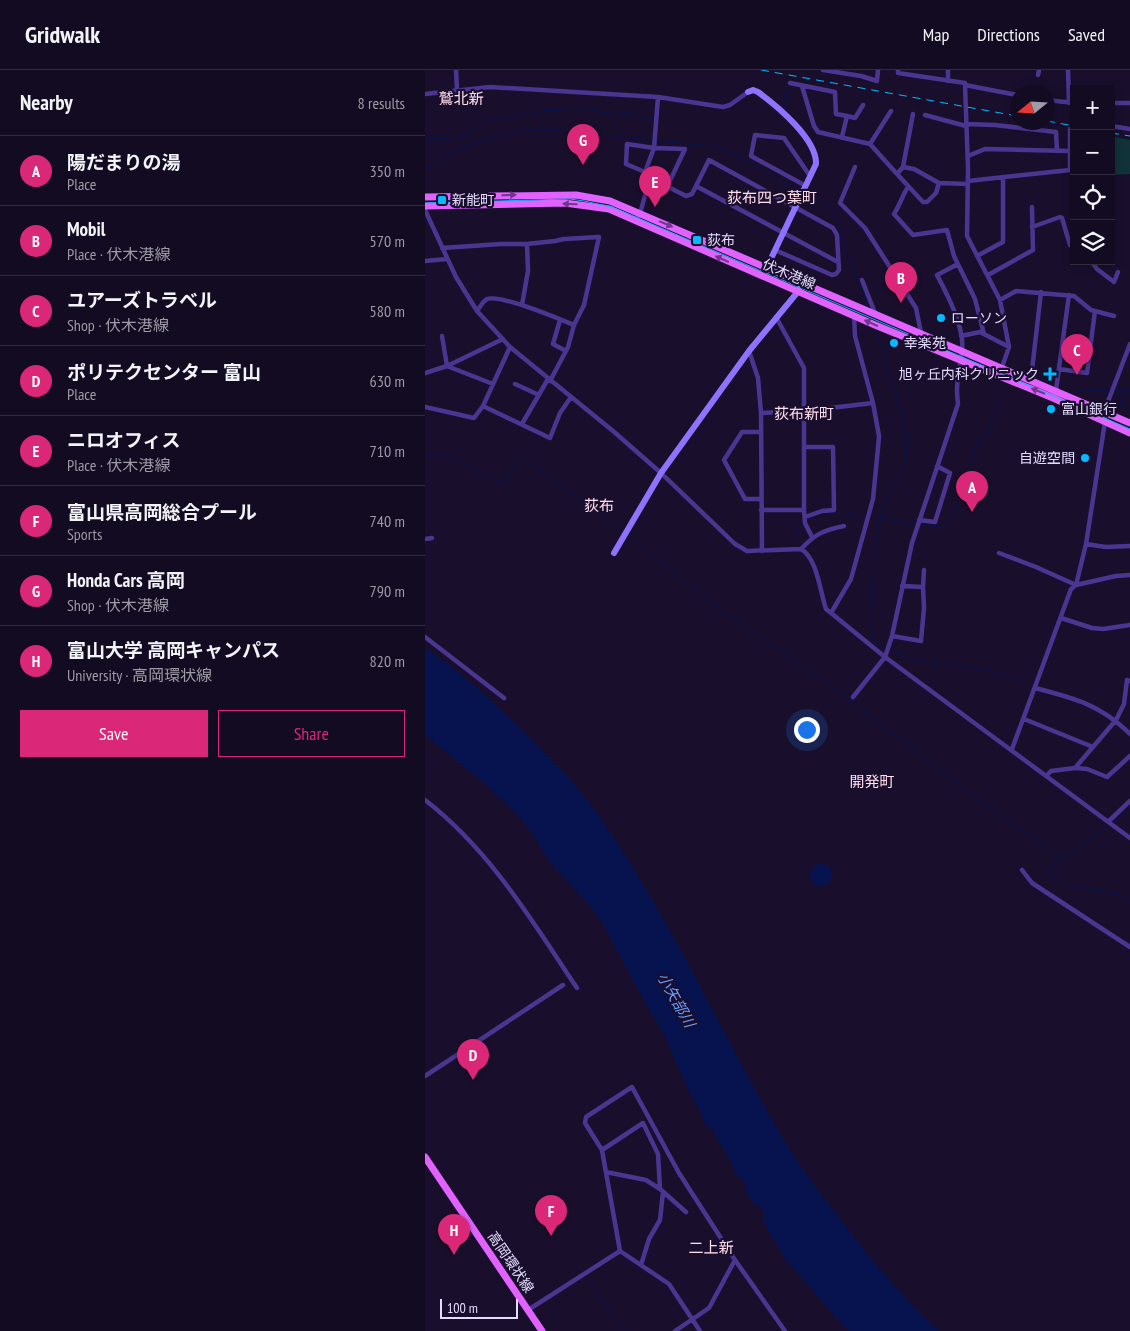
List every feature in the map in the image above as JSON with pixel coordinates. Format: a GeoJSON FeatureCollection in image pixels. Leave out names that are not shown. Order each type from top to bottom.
{"type":"FeatureCollection","features":[{"type":"Feature","properties":{"kind":"main road","name":"伏木港線"},"geometry":{"type":"LineString","coordinates":[[425,197],[576,194],[610,201],[640,212],[1130,423]]}},
{"type":"Feature","properties":{"kind":"main road","name":"伏木港線"},"geometry":{"type":"LineString","coordinates":[[425,206],[579,204],[609,210],[636,220],[741,268],[799,290],[1053,398],[1130,433]]}},
{"type":"Feature","properties":{"kind":"main road","name":"高岡環状線"},"geometry":{"type":"LineString","coordinates":[[425,1157],[542,1331]]}},
{"type":"Feature","properties":{"kind":"street"},"geometry":{"type":"LineString","coordinates":[[456,70],[457,90]]}},
{"type":"Feature","properties":{"kind":"street"},"geometry":{"type":"LineString","coordinates":[[823,70],[861,76],[877,81],[878,70]]}},
{"type":"Feature","properties":{"kind":"street"},"geometry":{"type":"LineString","coordinates":[[899,70],[898,73],[965,83]]}},
{"type":"Feature","properties":{"kind":"street"},"geometry":{"type":"LineString","coordinates":[[948,70],[948,81]]}},
{"type":"Feature","properties":{"kind":"street"},"geometry":{"type":"LineString","coordinates":[[1068,70],[1070,92]]}},
{"type":"Feature","properties":{"kind":"street"},"geometry":{"type":"LineString","coordinates":[[790,84],[835,92],[836,114],[855,118],[863,105]]}},
{"type":"Feature","properties":{"kind":"street"},"geometry":{"type":"LineString","coordinates":[[999,376],[1009,347],[1000,300],[967,236],[968,156],[965,85],[1010,94]]}},
{"type":"Feature","properties":{"kind":"street"},"geometry":{"type":"LineString","coordinates":[[802,86],[818,132],[870,144],[923,202],[927,202],[936,193],[939,183]]}},
{"type":"Feature","properties":{"kind":"street"},"geometry":{"type":"LineString","coordinates":[[425,94],[490,87],[658,98],[723,107],[730,105],[748,92],[753,90],[758,92],[776,104],[799,129],[816,157],[816,164],[767,267]]}},
{"type":"Feature","properties":{"kind":"street"},"geometry":{"type":"LineString","coordinates":[[636,220],[646,192],[645,174],[654,148],[658,98]]}},
{"type":"Feature","properties":{"kind":"street"},"geometry":{"type":"LineString","coordinates":[[1055,101],[1070,103]]}},
{"type":"Feature","properties":{"kind":"street"},"geometry":{"type":"LineString","coordinates":[[1115,103],[1130,103]]}},
{"type":"Feature","properties":{"kind":"street"},"geometry":{"type":"LineString","coordinates":[[870,144],[891,111]]}},
{"type":"Feature","properties":{"kind":"street"},"geometry":{"type":"LineString","coordinates":[[897,174],[903,167],[913,114]]}},
{"type":"Feature","properties":{"kind":"street"},"geometry":{"type":"LineString","coordinates":[[925,115],[966,125],[995,125],[1056,132],[1057,151]]}},
{"type":"Feature","properties":{"kind":"street"},"geometry":{"type":"LineString","coordinates":[[841,137],[847,116]]}},
{"type":"Feature","properties":{"kind":"street"},"geometry":{"type":"LineString","coordinates":[[1115,127],[1130,129]]}},
{"type":"Feature","properties":{"kind":"street"},"geometry":{"type":"LineString","coordinates":[[805,186],[751,156],[755,135],[784,138],[810,176]]}},
{"type":"Feature","properties":{"kind":"street"},"geometry":{"type":"LineString","coordinates":[[667,186],[685,149],[654,148],[627,144],[626,164],[645,174],[667,186],[686,196],[692,194],[709,160],[833,228],[837,235],[839,270],[836,274],[832,275],[775,250]]}},
{"type":"Feature","properties":{"kind":"street"},"geometry":{"type":"LineString","coordinates":[[968,156],[985,150],[1070,151]]}},
{"type":"Feature","properties":{"kind":"street"},"geometry":{"type":"LineString","coordinates":[[855,167],[840,203],[865,228],[916,308],[921,333]]}},
{"type":"Feature","properties":{"kind":"street"},"geometry":{"type":"LineString","coordinates":[[903,167],[914,169],[939,183],[968,183],[1003,177],[1070,170]]}},
{"type":"Feature","properties":{"kind":"street"},"geometry":{"type":"LineString","coordinates":[[977,256],[1003,242],[1003,177]]}},
{"type":"Feature","properties":{"kind":"street"},"geometry":{"type":"LineString","coordinates":[[696,186],[838,262]]}},
{"type":"Feature","properties":{"kind":"street"},"geometry":{"type":"LineString","coordinates":[[908,187],[900,199],[900,205],[894,214],[913,235],[947,230],[954,256],[975,299],[984,334]]}},
{"type":"Feature","properties":{"kind":"street"},"geometry":{"type":"LineString","coordinates":[[988,275],[1033,250],[1032,207]]}},
{"type":"Feature","properties":{"kind":"street"},"geometry":{"type":"LineString","coordinates":[[425,210],[456,277],[477,311],[510,347],[661,473],[735,544],[747,551],[801,549],[806,552],[812,560],[824,603],[831,613],[885,657],[1130,838]]}},
{"type":"Feature","properties":{"kind":"street"},"geometry":{"type":"LineString","coordinates":[[1032,227],[1060,216],[1070,245]]}},
{"type":"Feature","properties":{"kind":"street"},"geometry":{"type":"LineString","coordinates":[[442,248],[527,244],[599,237],[584,305],[574,325],[566,351],[522,424]]}},
{"type":"Feature","properties":{"kind":"street"},"geometry":{"type":"LineString","coordinates":[[522,305],[529,271],[527,244]]}},
{"type":"Feature","properties":{"kind":"street"},"geometry":{"type":"LineString","coordinates":[[425,261],[447,259]]}},
{"type":"Feature","properties":{"kind":"street"},"geometry":{"type":"LineString","coordinates":[[853,697],[885,657],[912,543],[958,404],[956,387],[962,350],[961,336],[953,305],[937,275],[958,264]]}},
{"type":"Feature","properties":{"kind":"street"},"geometry":{"type":"LineString","coordinates":[[1094,265],[1097,270],[1114,282],[1118,272]]}},
{"type":"Feature","properties":{"kind":"street"},"geometry":{"type":"LineString","coordinates":[[862,280],[875,313]]}},
{"type":"Feature","properties":{"kind":"street"},"geometry":{"type":"LineString","coordinates":[[614,553],[661,473],[749,351],[799,290],[803,282]]}},
{"type":"Feature","properties":{"kind":"street"},"geometry":{"type":"LineString","coordinates":[[1000,300],[1016,291],[1069,295],[1074,296],[1091,310],[1114,316]]}},
{"type":"Feature","properties":{"kind":"street"},"geometry":{"type":"LineString","coordinates":[[1031,379],[1041,292]]}},
{"type":"Feature","properties":{"kind":"street"},"geometry":{"type":"LineString","coordinates":[[1056,390],[1069,295]]}},
{"type":"Feature","properties":{"kind":"street"},"geometry":{"type":"LineString","coordinates":[[477,311],[485,300],[490,298],[522,305],[574,325]]}},
{"type":"Feature","properties":{"kind":"street"},"geometry":{"type":"LineString","coordinates":[[1059,369],[1087,374],[1095,311]]}},
{"type":"Feature","properties":{"kind":"street"},"geometry":{"type":"LineString","coordinates":[[831,613],[851,579],[873,499],[879,436],[873,403],[855,336],[854,315]]}},
{"type":"Feature","properties":{"kind":"street"},"geometry":{"type":"LineString","coordinates":[[776,317],[803,368],[804,510],[805,523],[812,537]]}},
{"type":"Feature","properties":{"kind":"street"},"geometry":{"type":"LineString","coordinates":[[560,320],[553,344],[566,351]]}},
{"type":"Feature","properties":{"kind":"street"},"geometry":{"type":"LineString","coordinates":[[961,336],[980,332],[1009,347]]}},
{"type":"Feature","properties":{"kind":"street"},"geometry":{"type":"LineString","coordinates":[[442,336],[447,366]]}},
{"type":"Feature","properties":{"kind":"street"},"geometry":{"type":"LineString","coordinates":[[425,374],[447,366],[503,339]]}},
{"type":"Feature","properties":{"kind":"street"},"geometry":{"type":"LineString","coordinates":[[1076,585],[1085,544],[1105,422],[1104,412],[1130,344]]}},
{"type":"Feature","properties":{"kind":"street"},"geometry":{"type":"LineString","coordinates":[[425,408],[474,418],[483,406],[510,347]]}},
{"type":"Feature","properties":{"kind":"street"},"geometry":{"type":"LineString","coordinates":[[749,351],[758,378],[761,413],[762,551]]}},
{"type":"Feature","properties":{"kind":"street"},"geometry":{"type":"LineString","coordinates":[[447,366],[493,384]]}},
{"type":"Feature","properties":{"kind":"street"},"geometry":{"type":"LineString","coordinates":[[515,384],[539,395]]}},
{"type":"Feature","properties":{"kind":"street"},"geometry":{"type":"LineString","coordinates":[[483,406],[550,438],[560,413],[571,397]]}},
{"type":"Feature","properties":{"kind":"street"},"geometry":{"type":"LineString","coordinates":[[761,413],[804,411],[873,403]]}},
{"type":"Feature","properties":{"kind":"street"},"geometry":{"type":"LineString","coordinates":[[761,432],[742,432],[724,460],[745,499],[761,499]]}},
{"type":"Feature","properties":{"kind":"street"},"geometry":{"type":"LineString","coordinates":[[804,447],[833,447],[834,510],[822,511],[805,518]]}},
{"type":"Feature","properties":{"kind":"street"},"geometry":{"type":"LineString","coordinates":[[919,520],[935,522],[950,473],[937,466]]}},
{"type":"Feature","properties":{"kind":"street"},"geometry":{"type":"LineString","coordinates":[[761,510],[804,510]]}},
{"type":"Feature","properties":{"kind":"street"},"geometry":{"type":"LineString","coordinates":[[801,549],[812,537],[827,529],[844,526]]}},
{"type":"Feature","properties":{"kind":"street"},"geometry":{"type":"LineString","coordinates":[[425,539],[432,538]]}},
{"type":"Feature","properties":{"kind":"street"},"geometry":{"type":"LineString","coordinates":[[1085,544],[1106,547],[1130,546]]}},
{"type":"Feature","properties":{"kind":"street"},"geometry":{"type":"LineString","coordinates":[[999,553],[1076,585]]}},
{"type":"Feature","properties":{"kind":"street"},"geometry":{"type":"LineString","coordinates":[[891,636],[921,641],[924,608],[923,570]]}},
{"type":"Feature","properties":{"kind":"street"},"geometry":{"type":"LineString","coordinates":[[1012,749],[1071,590],[1076,585],[1116,576],[1130,575]]}},
{"type":"Feature","properties":{"kind":"street"},"geometry":{"type":"LineString","coordinates":[[902,586],[923,587]]}},
{"type":"Feature","properties":{"kind":"street"},"geometry":{"type":"LineString","coordinates":[[1061,618],[1092,628],[1103,629],[1130,625]]}},
{"type":"Feature","properties":{"kind":"street"},"geometry":{"type":"LineString","coordinates":[[425,637],[504,698]]}},
{"type":"Feature","properties":{"kind":"street"},"geometry":{"type":"LineString","coordinates":[[1075,768],[1116,720],[1124,704],[1127,680],[1130,681]]}},
{"type":"Feature","properties":{"kind":"street"},"geometry":{"type":"LineString","coordinates":[[1035,688],[1070,697],[1095,707],[1116,720],[1130,734]]}},
{"type":"Feature","properties":{"kind":"street"},"geometry":{"type":"LineString","coordinates":[[1024,719],[1093,747]]}},
{"type":"Feature","properties":{"kind":"street"},"geometry":{"type":"LineString","coordinates":[[1047,775],[1051,771],[1075,768],[1107,777],[1130,756]]}},
{"type":"Feature","properties":{"kind":"street"},"geometry":{"type":"LineString","coordinates":[[425,800],[449,818],[507,884],[577,988]]}},
{"type":"Feature","properties":{"kind":"street"},"geometry":{"type":"LineString","coordinates":[[1109,821],[1130,801]]}},
{"type":"Feature","properties":{"kind":"street"},"geometry":{"type":"LineString","coordinates":[[1022,870],[1032,883],[1130,947]]}},
{"type":"Feature","properties":{"kind":"street"},"geometry":{"type":"LineString","coordinates":[[425,1076],[563,985]]}},
{"type":"Feature","properties":{"kind":"street"},"geometry":{"type":"LineString","coordinates":[[700,1331],[669,1284],[620,1251],[602,1150],[585,1124],[585,1120],[586,1117],[632,1087],[679,1173],[735,1260],[785,1331]]}},
{"type":"Feature","properties":{"kind":"street"},"geometry":{"type":"LineString","coordinates":[[602,1150],[643,1123],[658,1154],[661,1184],[660,1220],[649,1239],[641,1265]]}},
{"type":"Feature","properties":{"kind":"street"},"geometry":{"type":"LineString","coordinates":[[606,1172],[647,1180],[685,1212]]}},
{"type":"Feature","properties":{"kind":"street"},"geometry":{"type":"LineString","coordinates":[[528,1310],[620,1251]]}},
{"type":"Feature","properties":{"kind":"street"},"geometry":{"type":"LineString","coordinates":[[675,1331],[709,1308],[735,1260]]}},
{"type":"Feature","properties":{"kind":"green space"},"geometry":{"type":"Polygon","coordinates":[[[1115,137],[1130,140],[1130,174],[1115,175],[1115,137]]]}},
{"type":"Feature","properties":{"kind":"water","name":"小矢部川"},"geometry":{"type":"Polygon","coordinates":[[[425,648],[466,678],[503,711],[574,784],[591,805],[648,892],[779,1132],[795,1157],[868,1255],[902,1294],[939,1331],[848,1331],[786,1260],[763,1221],[764,1210],[752,1202],[745,1190],[747,1185],[735,1173],[732,1163],[712,1130],[700,1117],[702,1113],[691,1096],[664,1034],[602,922],[591,907],[548,860],[533,834],[512,809],[478,778],[425,735],[425,648]]]}},
{"type":"Feature","properties":{"kind":"water"},"geometry":{"type":"Polygon","coordinates":[[[821,864],[829,867],[832,875],[829,883],[821,886],[813,883],[810,875],[813,867],[821,864]]]}},
{"type":"Feature","properties":{"kind":"waterway"},"geometry":{"type":"LineString","coordinates":[[788,84],[786,100],[788,111]]}},
{"type":"Feature","properties":{"kind":"waterway"},"geometry":{"type":"LineString","coordinates":[[425,138],[442,139],[467,136],[482,122],[542,111],[582,109],[653,119]]}},
{"type":"Feature","properties":{"kind":"waterway"},"geometry":{"type":"LineString","coordinates":[[425,170],[463,147],[521,130],[561,131],[653,140]]}},
{"type":"Feature","properties":{"kind":"waterway"},"geometry":{"type":"LineString","coordinates":[[657,141],[714,146],[724,149],[801,191]]}},
{"type":"Feature","properties":{"kind":"waterway"},"geometry":{"type":"LineString","coordinates":[[805,193],[831,207],[837,218],[846,250],[869,309]]}},
{"type":"Feature","properties":{"kind":"waterway"},"geometry":{"type":"LineString","coordinates":[[876,329],[901,409],[906,431],[907,447],[905,462],[882,511],[874,552],[871,632],[874,641],[885,648]]}},
{"type":"Feature","properties":{"kind":"waterway"},"geometry":{"type":"LineString","coordinates":[[1076,391],[1130,390]]}},
{"type":"Feature","properties":{"kind":"waterway"},"geometry":{"type":"LineString","coordinates":[[1122,391],[1120,405],[1130,409]]}},
{"type":"Feature","properties":{"kind":"waterway"},"geometry":{"type":"LineString","coordinates":[[921,523],[936,527],[946,525],[957,507],[977,442],[988,434],[1000,396]]}},
{"type":"Feature","properties":{"kind":"waterway"},"geometry":{"type":"LineString","coordinates":[[425,456],[448,456],[504,484],[519,455],[622,531]]}},
{"type":"Feature","properties":{"kind":"waterway"},"geometry":{"type":"LineString","coordinates":[[806,521],[823,513],[839,513],[917,523]]}},
{"type":"Feature","properties":{"kind":"waterway"},"geometry":{"type":"LineString","coordinates":[[796,538],[799,526],[802,523]]}},
{"type":"Feature","properties":{"kind":"waterway"},"geometry":{"type":"LineString","coordinates":[[628,535],[722,611],[798,662],[857,705],[937,768],[1061,860]]}},
{"type":"Feature","properties":{"kind":"waterway"},"geometry":{"type":"LineString","coordinates":[[889,649],[917,660],[989,670],[1021,681]]}},
{"type":"Feature","properties":{"kind":"waterway"},"geometry":{"type":"LineString","coordinates":[[1113,822],[1130,814]]}},
{"type":"Feature","properties":{"kind":"waterway"},"geometry":{"type":"LineString","coordinates":[[1110,824],[1046,871],[1065,885],[1111,892],[1130,901]]}},
{"type":"Feature","properties":{"kind":"waterway"},"geometry":{"type":"LineString","coordinates":[[587,1277],[624,1331]]}},
{"type":"Feature","properties":{"kind":"tram line"},"geometry":{"type":"LineString","coordinates":[[425,203],[570,199],[612,207],[1130,429]]}},
{"type":"Feature","properties":{"kind":"railway"},"geometry":{"type":"LineString","coordinates":[[761,70],[1010,115]]}},
{"type":"Feature","properties":{"kind":"railway"},"geometry":{"type":"LineString","coordinates":[[1055,122],[1070,125]]}},
{"type":"Feature","properties":{"kind":"railway"},"geometry":{"type":"LineString","coordinates":[[1115,134],[1130,136]]}},
{"type":"Feature","properties":{"kind":"place","name":"Honda Cars 高岡"},"geometry":{"type":"Point","coordinates":[583,165]}},
{"type":"Feature","properties":{"kind":"place","name":"新能町"},"geometry":{"type":"Point","coordinates":[442,200]}},
{"type":"Feature","properties":{"kind":"place","name":"ニロオフィス"},"geometry":{"type":"Point","coordinates":[655,207]}},
{"type":"Feature","properties":{"kind":"place","name":"荻布"},"geometry":{"type":"Point","coordinates":[697,240]}},
{"type":"Feature","properties":{"kind":"place","name":"Mobil"},"geometry":{"type":"Point","coordinates":[901,303]}},
{"type":"Feature","properties":{"kind":"place","name":"ローソン"},"geometry":{"type":"Point","coordinates":[941,318]}},
{"type":"Feature","properties":{"kind":"place","name":"幸楽苑"},"geometry":{"type":"Point","coordinates":[894,343]}},
{"type":"Feature","properties":{"kind":"place","name":"旭ヶ丘内科クリニック"},"geometry":{"type":"Point","coordinates":[1050,374]}},
{"type":"Feature","properties":{"kind":"place","name":"ユアーズトラベル"},"geometry":{"type":"Point","coordinates":[1077,375]}},
{"type":"Feature","properties":{"kind":"place","name":"富山銀行"},"geometry":{"type":"Point","coordinates":[1051,409]}},
{"type":"Feature","properties":{"kind":"place","name":"自遊空間"},"geometry":{"type":"Point","coordinates":[1085,458]}},
{"type":"Feature","properties":{"kind":"place","name":"陽だまりの湯"},"geometry":{"type":"Point","coordinates":[972,512]}},
{"type":"Feature","properties":{"kind":"place","name":"ポリテクセンター 富山"},"geometry":{"type":"Point","coordinates":[473,1080]}},
{"type":"Feature","properties":{"kind":"place","name":"富山県高岡総合プール"},"geometry":{"type":"Point","coordinates":[551,1236]}},
{"type":"Feature","properties":{"kind":"place","name":"富山大学 高岡キャンパス"},"geometry":{"type":"Point","coordinates":[454,1255]}},
{"type":"Feature","properties":{"kind":"district","name":"鷲北新"},"geometry":{"type":"Point","coordinates":[461,99]}},
{"type":"Feature","properties":{"kind":"district","name":"荻布四つ葉町"},"geometry":{"type":"Point","coordinates":[772,198]}},
{"type":"Feature","properties":{"kind":"district","name":"荻布新町"},"geometry":{"type":"Point","coordinates":[804,414]}},
{"type":"Feature","properties":{"kind":"district","name":"荻布"},"geometry":{"type":"Point","coordinates":[599,506]}},
{"type":"Feature","properties":{"kind":"district","name":"開発町"},"geometry":{"type":"Point","coordinates":[872,782]}},
{"type":"Feature","properties":{"kind":"district","name":"二上新"},"geometry":{"type":"Point","coordinates":[711,1248]}}]}
